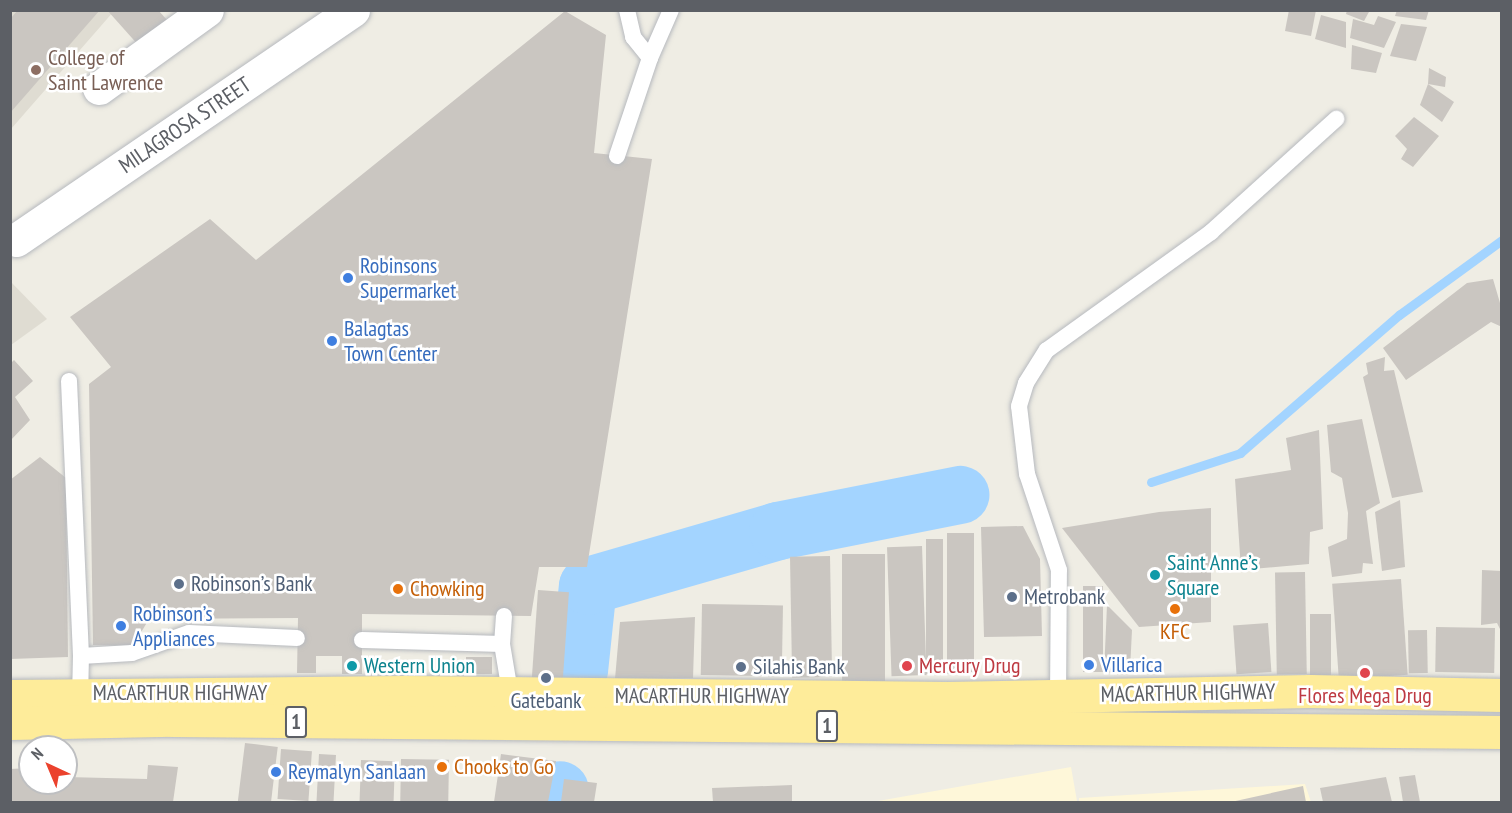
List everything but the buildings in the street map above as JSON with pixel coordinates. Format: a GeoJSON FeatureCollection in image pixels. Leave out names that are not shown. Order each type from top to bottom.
{"type":"FeatureCollection","features":[{"type":"Feature","properties":{"kind":"highway","name":"MACARTHUR HIGHWAY"},"geometry":{"type":"LineString","coordinates":[[1058,711],[1310,691],[1502,694]]}},
{"type":"Feature","properties":{"kind":"highway","name":"MACARTHUR HIGHWAY"},"geometry":{"type":"LineString","coordinates":[[10,696],[80,707],[586,711],[1058,711],[1502,732]]}},
{"type":"Feature","properties":{"kind":"highway","name":"MACARTHUR HIGHWAY"},"geometry":{"type":"LineString","coordinates":[[10,723],[80,707]]}},
{"type":"Feature","properties":{"kind":"street"},"geometry":{"type":"LineString","coordinates":[[99,88],[207,10]]}},
{"type":"Feature","properties":{"kind":"street","name":"MILAGROSA STREET"},"geometry":{"type":"LineString","coordinates":[[16,240],[353,10]]}},
{"type":"Feature","properties":{"kind":"lane"},"geometry":{"type":"LineString","coordinates":[[627,10],[633,37],[650,58]]}},
{"type":"Feature","properties":{"kind":"lane"},"geometry":{"type":"LineString","coordinates":[[617,156],[650,58],[670,10]]}},
{"type":"Feature","properties":{"kind":"lane"},"geometry":{"type":"LineString","coordinates":[[1058,711],[1059,570],[1035,507],[1027,474],[1019,406],[1026,383],[1047,350],[1211,232],[1336,119]]}},
{"type":"Feature","properties":{"kind":"lane"},"geometry":{"type":"LineString","coordinates":[[69,381],[81,656],[80,707]]}},
{"type":"Feature","properties":{"kind":"lane"},"geometry":{"type":"LineString","coordinates":[[504,616],[502,644],[512,709]]}},
{"type":"Feature","properties":{"kind":"lane"},"geometry":{"type":"LineString","coordinates":[[81,656],[132,652],[189,633],[297,638]]}},
{"type":"Feature","properties":{"kind":"lane"},"geometry":{"type":"LineString","coordinates":[[362,640],[502,644]]}},
{"type":"Feature","properties":{"kind":"shaded area","name":"College of Saint Lawrence"},"geometry":{"type":"Polygon","coordinates":[[[11,11],[114,11],[11,129],[11,11]]]}},
{"type":"Feature","properties":{"kind":"shaded area"},"geometry":{"type":"Polygon","coordinates":[[[11,282],[47,319],[10,345],[11,282]]]}},
{"type":"Feature","properties":{"kind":"shaded area"},"geometry":{"type":"Polygon","coordinates":[[[1071,767],[1077,802],[873,802],[1071,767]]]}},
{"type":"Feature","properties":{"kind":"shaded area"},"geometry":{"type":"Polygon","coordinates":[[[1305,784],[1311,802],[1079,802],[1079,798],[1305,784]]]}},
{"type":"Feature","properties":{"kind":"waterway"},"geometry":{"type":"LineString","coordinates":[[1151,482],[1240,453],[1399,315],[1502,240]]}},
{"type":"Feature","properties":{"kind":"waterway"},"geometry":{"type":"LineString","coordinates":[[579,671],[588,586],[778,531],[960,495]]}},
{"type":"Feature","properties":{"kind":"waterway"},"geometry":{"type":"LineString","coordinates":[[558,802],[560,790]]}},
{"type":"Feature","properties":{"kind":"place","name":"College of Saint Lawrence"},"geometry":{"type":"Point","coordinates":[36,70]}},
{"type":"Feature","properties":{"kind":"place","name":"Robinsons Supermarket"},"geometry":{"type":"Point","coordinates":[348,278]}},
{"type":"Feature","properties":{"kind":"place","name":"Balagtas Town Center"},"geometry":{"type":"Point","coordinates":[332,341]}},
{"type":"Feature","properties":{"kind":"place","name":"Saint Anne’s Square"},"geometry":{"type":"Point","coordinates":[1155,575]}},
{"type":"Feature","properties":{"kind":"place","name":"Robinson’s Bank"},"geometry":{"type":"Point","coordinates":[179,584]}},
{"type":"Feature","properties":{"kind":"place","name":"Chowking"},"geometry":{"type":"Point","coordinates":[398,589]}},
{"type":"Feature","properties":{"kind":"place","name":"Metrobank"},"geometry":{"type":"Point","coordinates":[1012,597]}},
{"type":"Feature","properties":{"kind":"place","name":"KFC"},"geometry":{"type":"Point","coordinates":[1175,609]}},
{"type":"Feature","properties":{"kind":"place","name":"Robinson’s Appliances"},"geometry":{"type":"Point","coordinates":[121,626]}},
{"type":"Feature","properties":{"kind":"place","name":"Villarica"},"geometry":{"type":"Point","coordinates":[1089,665]}},
{"type":"Feature","properties":{"kind":"place","name":"Western Union"},"geometry":{"type":"Point","coordinates":[352,666]}},
{"type":"Feature","properties":{"kind":"place","name":"Mercury Drug"},"geometry":{"type":"Point","coordinates":[907,666]}},
{"type":"Feature","properties":{"kind":"place","name":"Silahis Bank"},"geometry":{"type":"Point","coordinates":[741,667]}},
{"type":"Feature","properties":{"kind":"place","name":"Flores Mega Drug"},"geometry":{"type":"Point","coordinates":[1365,673]}},
{"type":"Feature","properties":{"kind":"place","name":"Gatebank"},"geometry":{"type":"Point","coordinates":[546,678]}},
{"type":"Feature","properties":{"kind":"place","name":"Chooks to Go"},"geometry":{"type":"Point","coordinates":[442,767]}},
{"type":"Feature","properties":{"kind":"place","name":"Reymalyn Sanlaan"},"geometry":{"type":"Point","coordinates":[276,772]}}]}
